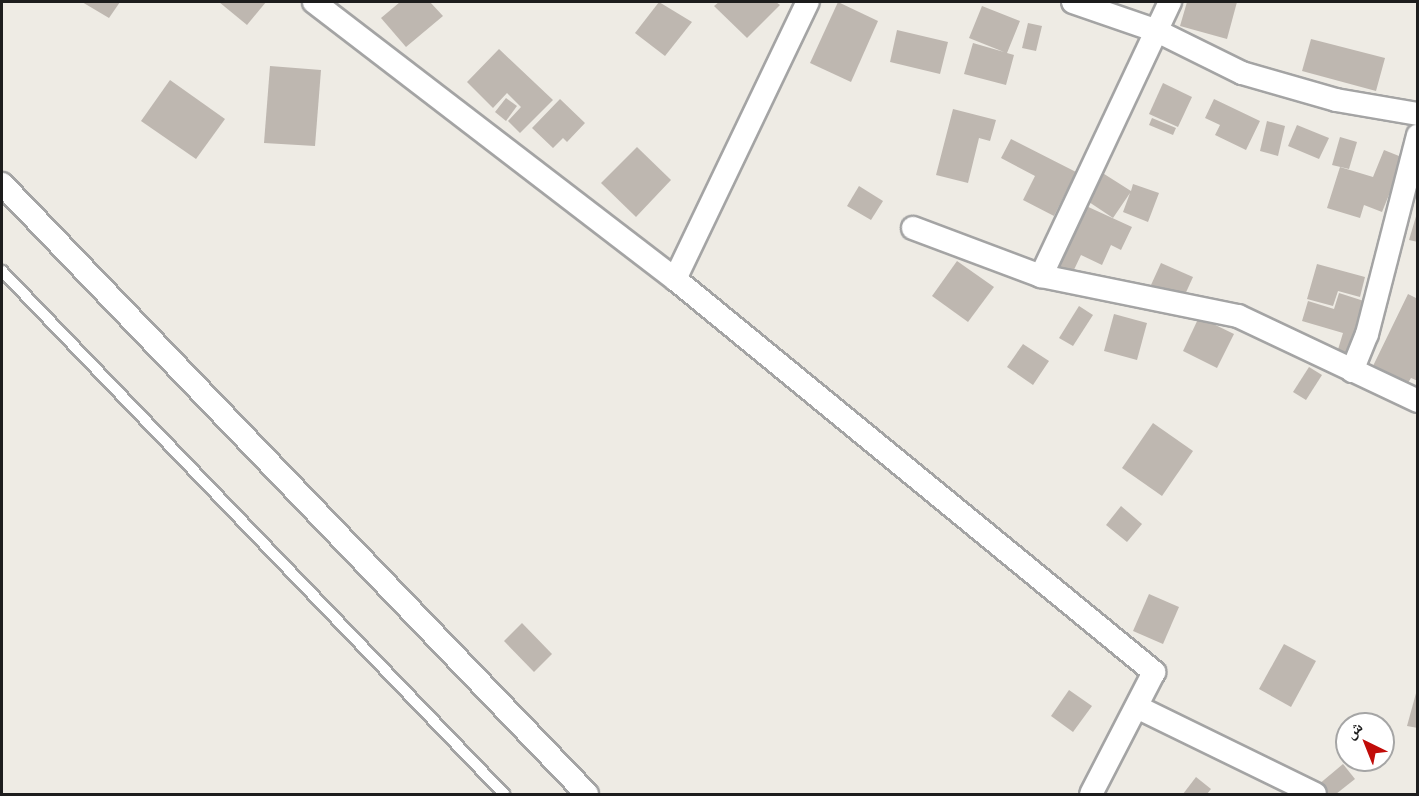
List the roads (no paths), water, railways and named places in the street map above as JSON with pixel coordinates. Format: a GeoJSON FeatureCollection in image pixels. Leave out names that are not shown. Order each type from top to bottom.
{"type":"FeatureCollection","features":[{"type":"Feature","properties":{"kind":"street"},"geometry":{"type":"LineString","coordinates":[[314,2],[675,279],[1154,672],[1091,795]]}},
{"type":"Feature","properties":{"kind":"street"},"geometry":{"type":"LineString","coordinates":[[675,279],[808,2]]}},
{"type":"Feature","properties":{"kind":"street"},"geometry":{"type":"LineString","coordinates":[[1073,2],[1157,32],[1242,73],[1336,100],[1418,114]]}},
{"type":"Feature","properties":{"kind":"street"},"geometry":{"type":"LineString","coordinates":[[1041,276],[1170,2]]}},
{"type":"Feature","properties":{"kind":"street"},"geometry":{"type":"LineString","coordinates":[[1352,371],[1367,334],[1418,135]]}},
{"type":"Feature","properties":{"kind":"street"},"geometry":{"type":"LineString","coordinates":[[2,184],[587,795]]}},
{"type":"Feature","properties":{"kind":"street"},"geometry":{"type":"LineString","coordinates":[[914,228],[1041,276],[1238,316],[1418,402]]}},
{"type":"Feature","properties":{"kind":"street"},"geometry":{"type":"LineString","coordinates":[[1137,707],[1315,795]]}},
{"type":"Feature","properties":{"kind":"lane"},"geometry":{"type":"LineString","coordinates":[[2,271],[504,795]]}}]}
